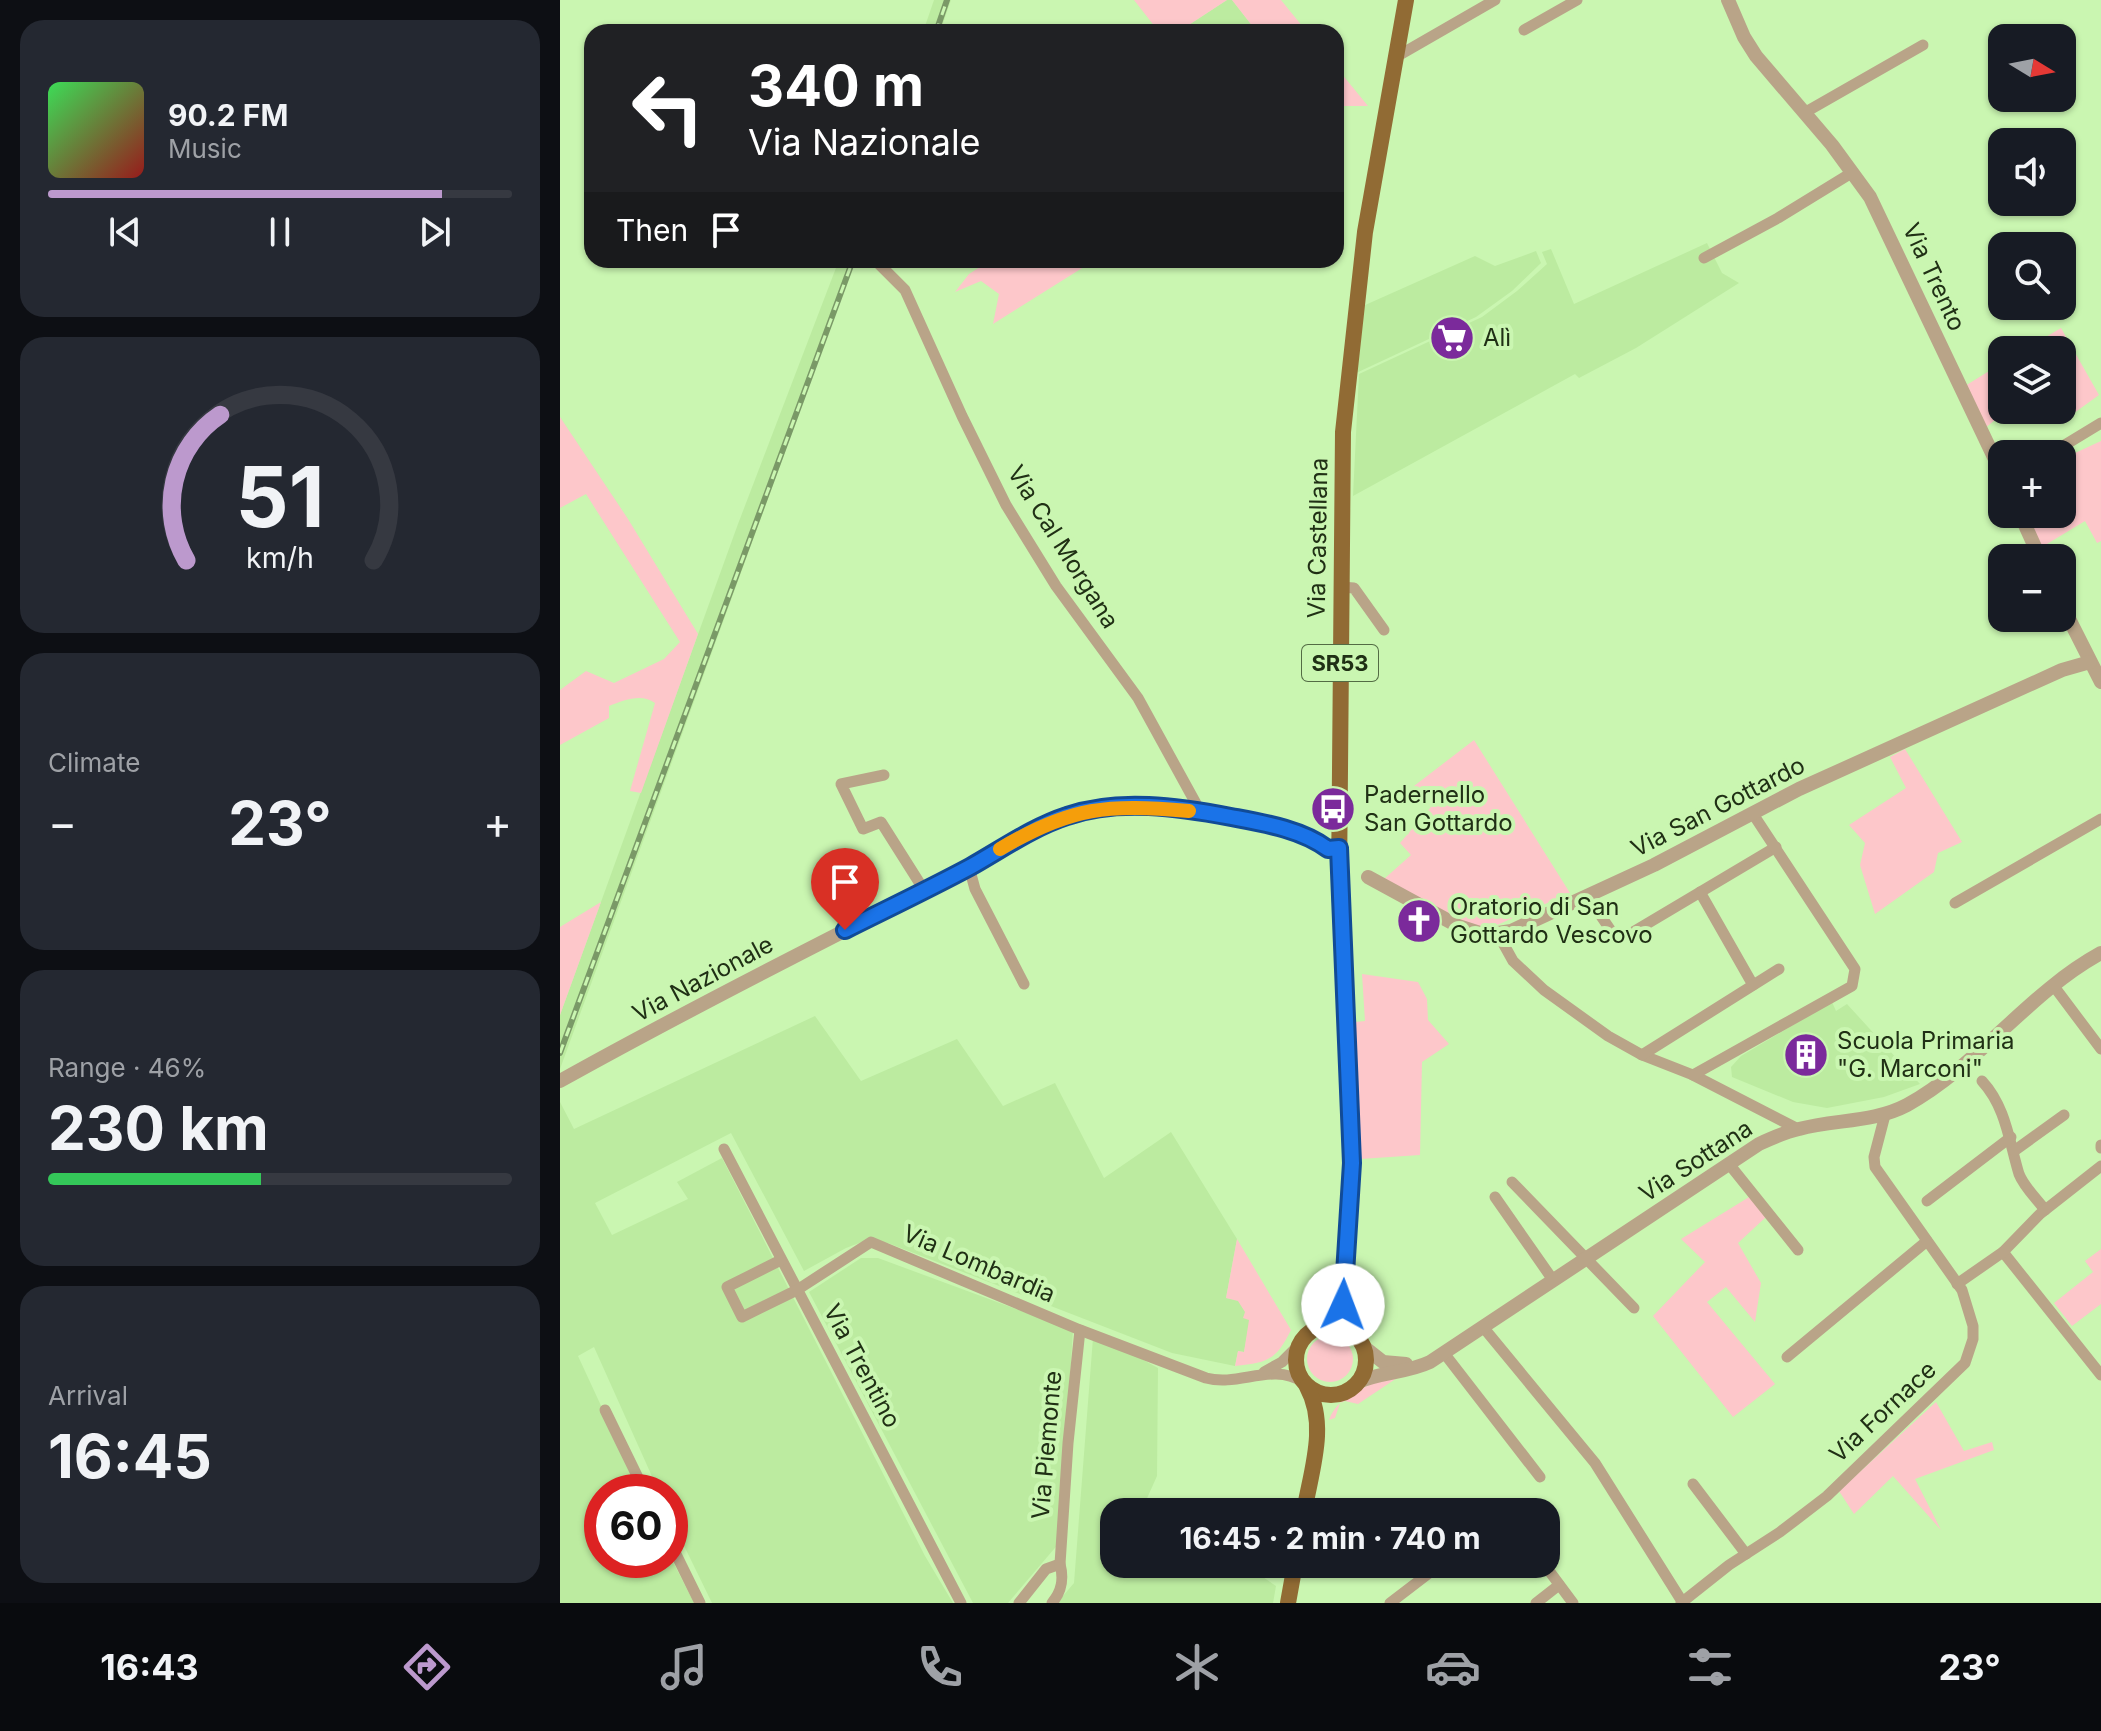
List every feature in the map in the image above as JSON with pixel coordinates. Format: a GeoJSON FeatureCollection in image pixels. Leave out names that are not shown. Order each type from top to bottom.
{"type":"FeatureCollection","features":[{"type":"Feature","properties":{"kind":"main road","name":"SR53"},"geometry":{"type":"LineString","coordinates":[[1396,57],[1406,0]]}},
{"type":"Feature","properties":{"kind":"main road","name":"Via Castellana"},"geometry":{"type":"LineString","coordinates":[[1359,1340],[1344,1309],[1352,1163],[1339,882],[1344,426],[1365,232],[1396,57]]}},
{"type":"Feature","properties":{"kind":"main road","name":"Via Castellana"},"geometry":{"type":"LineString","coordinates":[[1318,1327],[1332,1306],[1344,1274]]}},
{"type":"Feature","properties":{"kind":"main road"},"geometry":{"type":"LineString","coordinates":[[1318,1327],[1335,1324],[1359,1340]]}},
{"type":"Feature","properties":{"kind":"main road","name":"SR53"},"geometry":{"type":"LineString","coordinates":[[1307,1498],[1317,1440],[1317,1409],[1295,1365],[1298,1346],[1310,1331],[1318,1327]]}},
{"type":"Feature","properties":{"kind":"main road","name":"SR53"},"geometry":{"type":"LineString","coordinates":[[1317,1440],[1330,1407],[1352,1387],[1366,1362],[1359,1340]]}},
{"type":"Feature","properties":{"kind":"main road"},"geometry":{"type":"LineString","coordinates":[[1304,1384],[1328,1395],[1352,1387]]}},
{"type":"Feature","properties":{"kind":"main road"},"geometry":{"type":"LineString","coordinates":[[1288,1603],[1292,1578]]}},
{"type":"Feature","properties":{"kind":"street"},"geometry":{"type":"LineString","coordinates":[[1396,57],[1495,0]]}},
{"type":"Feature","properties":{"kind":"street"},"geometry":{"type":"LineString","coordinates":[[1524,30],[1577,0]]}},
{"type":"Feature","properties":{"kind":"street","name":"Via Trento"},"geometry":{"type":"LineString","coordinates":[[1728,0],[1756,56],[1853,172],[1883,222],[1988,444]]}},
{"type":"Feature","properties":{"kind":"street"},"geometry":{"type":"LineString","coordinates":[[1804,113],[1923,45]]}},
{"type":"Feature","properties":{"kind":"street"},"geometry":{"type":"LineString","coordinates":[[1704,258],[1853,172]]}},
{"type":"Feature","properties":{"kind":"street","name":"Via Cal Morgana"},"geometry":{"type":"LineString","coordinates":[[883,268],[905,290],[1006,505],[1056,586],[1138,698],[1199,809],[1208,812]]}},
{"type":"Feature","properties":{"kind":"street"},"geometry":{"type":"LineString","coordinates":[[2073,440],[2101,423]]}},
{"type":"Feature","properties":{"kind":"street"},"geometry":{"type":"LineString","coordinates":[[1341,587],[1354,588],[1384,630]]}},
{"type":"Feature","properties":{"kind":"street"},"geometry":{"type":"LineString","coordinates":[[2076,631],[2097,671]]}},
{"type":"Feature","properties":{"kind":"street","name":"Via San Gottardo"},"geometry":{"type":"LineString","coordinates":[[1368,877],[1458,926],[1486,935],[1501,933],[1588,897],[1845,768],[2062,670],[2097,671]]}},
{"type":"Feature","properties":{"kind":"street"},"geometry":{"type":"LineString","coordinates":[[884,775],[841,784],[863,829],[881,822],[924,890]]}},
{"type":"Feature","properties":{"kind":"street","name":"Via Nazionale"},"geometry":{"type":"LineString","coordinates":[[560,1081],[687,1011],[1068,815],[1101,808],[1134,806],[1208,812],[1272,825],[1317,841],[1328,849],[1339,848]]}},
{"type":"Feature","properties":{"kind":"street"},"geometry":{"type":"LineString","coordinates":[[1693,1075],[1852,986],[1855,969],[1753,814]]}},
{"type":"Feature","properties":{"kind":"street"},"geometry":{"type":"LineString","coordinates":[[1955,903],[2101,819]]}},
{"type":"Feature","properties":{"kind":"street"},"geometry":{"type":"LineString","coordinates":[[1317,841],[1339,882]]}},
{"type":"Feature","properties":{"kind":"street"},"geometry":{"type":"LineString","coordinates":[[1588,897],[1618,941],[1776,847]]}},
{"type":"Feature","properties":{"kind":"street"},"geometry":{"type":"LineString","coordinates":[[969,867],[975,889],[1024,984]]}},
{"type":"Feature","properties":{"kind":"street"},"geometry":{"type":"LineString","coordinates":[[1700,892],[1753,985]]}},
{"type":"Feature","properties":{"kind":"street"},"geometry":{"type":"LineString","coordinates":[[1501,933],[1513,961],[1544,990],[1608,1036],[1798,1129]]}},
{"type":"Feature","properties":{"kind":"street","name":"Via Sottana"},"geometry":{"type":"LineString","coordinates":[[1352,1387],[1377,1375],[1416,1368],[1443,1353],[1759,1144],[1798,1129],[1885,1115],[1938,1084],[2053,985],[2101,953]]}},
{"type":"Feature","properties":{"kind":"street"},"geometry":{"type":"LineString","coordinates":[[1642,1055],[1779,969]]}},
{"type":"Feature","properties":{"kind":"street"},"geometry":{"type":"LineString","coordinates":[[2053,985],[2101,1049]]}},
{"type":"Feature","properties":{"kind":"street"},"geometry":{"type":"LineString","coordinates":[[1982,1081],[1993,1094],[2011,1137],[2020,1177],[2045,1210]]}},
{"type":"Feature","properties":{"kind":"street","name":"Via Fornace"},"geometry":{"type":"LineString","coordinates":[[1682,1603],[1827,1496],[1965,1363],[1973,1339],[1969,1308],[1957,1284],[1875,1167],[1874,1157],[1885,1115]]}},
{"type":"Feature","properties":{"kind":"street"},"geometry":{"type":"LineString","coordinates":[[2014,1151],[2064,1115]]}},
{"type":"Feature","properties":{"kind":"street"},"geometry":{"type":"LineString","coordinates":[[1927,1201],[2011,1137]]}},
{"type":"Feature","properties":{"kind":"street","name":"Via Trentino"},"geometry":{"type":"LineString","coordinates":[[724,1149],[961,1603]]}},
{"type":"Feature","properties":{"kind":"street"},"geometry":{"type":"LineString","coordinates":[[1729,1164],[1798,1250]]}},
{"type":"Feature","properties":{"kind":"street"},"geometry":{"type":"LineString","coordinates":[[1957,1284],[2003,1252],[2045,1210],[2101,1166]]}},
{"type":"Feature","properties":{"kind":"street"},"geometry":{"type":"LineString","coordinates":[[1512,1182],[1634,1308]]}},
{"type":"Feature","properties":{"kind":"street"},"geometry":{"type":"LineString","coordinates":[[1495,1197],[1553,1280]]}},
{"type":"Feature","properties":{"kind":"street"},"geometry":{"type":"LineString","coordinates":[[1787,1357],[1927,1241]]}},
{"type":"Feature","properties":{"kind":"street","name":"Via Lombardia"},"geometry":{"type":"LineString","coordinates":[[781,1260],[727,1287],[742,1317],[797,1290],[871,1242],[1080,1330],[1212,1379],[1280,1373],[1304,1384]]}},
{"type":"Feature","properties":{"kind":"street"},"geometry":{"type":"LineString","coordinates":[[2003,1252],[2101,1375]]}},
{"type":"Feature","properties":{"kind":"street"},"geometry":{"type":"LineString","coordinates":[[1483,1327],[1595,1463],[1682,1603]]}},
{"type":"Feature","properties":{"kind":"street","name":"Via Piemonte"},"geometry":{"type":"LineString","coordinates":[[1052,1603],[1059,1594],[1063,1576],[1060,1564],[1068,1443],[1080,1330]]}},
{"type":"Feature","properties":{"kind":"street","name":"Via Sottana"},"geometry":{"type":"LineString","coordinates":[[1359,1340],[1376,1358],[1391,1363],[1411,1363],[1443,1353]]}},
{"type":"Feature","properties":{"kind":"street","name":"Via Lombardia"},"geometry":{"type":"LineString","coordinates":[[1257,1375],[1277,1366],[1298,1346]]}},
{"type":"Feature","properties":{"kind":"street"},"geometry":{"type":"LineString","coordinates":[[1443,1353],[1540,1477]]}},
{"type":"Feature","properties":{"kind":"street"},"geometry":{"type":"LineString","coordinates":[[605,1410],[636,1474]]}},
{"type":"Feature","properties":{"kind":"street"},"geometry":{"type":"LineString","coordinates":[[1693,1484],[1746,1554]]}},
{"type":"Feature","properties":{"kind":"street"},"geometry":{"type":"LineString","coordinates":[[1019,1603],[1046,1569],[1060,1564]]}},
{"type":"Feature","properties":{"kind":"street"},"geometry":{"type":"LineString","coordinates":[[688,1578],[700,1603]]}},
{"type":"Feature","properties":{"kind":"street"},"geometry":{"type":"LineString","coordinates":[[1390,1603],[1423,1578]]}},
{"type":"Feature","properties":{"kind":"street"},"geometry":{"type":"LineString","coordinates":[[1554,1578],[1573,1603]]}},
{"type":"Feature","properties":{"kind":"street"},"geometry":{"type":"LineString","coordinates":[[1536,1603],[1559,1585]]}},
{"type":"Feature","properties":{"kind":"shaded area"},"geometry":{"type":"Polygon","coordinates":[[[934,0],[951,0],[943,24],[926,24],[934,0]]]}},
{"type":"Feature","properties":{"kind":"shaded area"},"geometry":{"type":"Polygon","coordinates":[[[1134,0],[1227,0],[1190,24],[1153,24],[1134,0]]]}},
{"type":"Feature","properties":{"kind":"shaded area"},"geometry":{"type":"Polygon","coordinates":[[[1227,0],[1232,0],[1251,24],[1190,24],[1227,0]]]}},
{"type":"Feature","properties":{"kind":"shaded area"},"geometry":{"type":"Polygon","coordinates":[[[1232,0],[1281,0],[1300,24],[1251,24],[1232,0]]]}},
{"type":"Feature","properties":{"kind":"shaded area"},"geometry":{"type":"Polygon","coordinates":[[[1344,77],[1368,106],[1344,106],[1344,77]]]}},
{"type":"Feature","properties":{"kind":"shaded area"},"geometry":{"type":"Polygon","coordinates":[[[1707,243],[1722,273],[1739,283],[1636,348],[1579,378],[1575,374],[1353,496],[1359,374],[1482,317],[1547,264],[1542,252],[1551,249],[1574,304],[1707,243]]]}},
{"type":"Feature","properties":{"kind":"shaded area"},"geometry":{"type":"Polygon","coordinates":[[[1536,251],[1541,263],[1512,291],[1476,317],[1354,374],[1354,310],[1475,256],[1495,266],[1536,251]]]}},
{"type":"Feature","properties":{"kind":"shaded area"},"geometry":{"type":"Polygon","coordinates":[[[836,268],[852,268],[560,1069],[560,1015],[738,524],[836,268]]]}},
{"type":"Feature","properties":{"kind":"shaded area"},"geometry":{"type":"Polygon","coordinates":[[[978,268],[1082,268],[993,324],[999,294],[981,281],[955,292],[969,274],[978,268]]]}},
{"type":"Feature","properties":{"kind":"shaded area"},"geometry":{"type":"Polygon","coordinates":[[[2061,328],[2066,336],[2048,336],[2061,328]]]}},
{"type":"Feature","properties":{"kind":"shaded area"},"geometry":{"type":"Polygon","coordinates":[[[2076,354],[2099,395],[2076,412],[2076,354]]]}},
{"type":"Feature","properties":{"kind":"shaded area"},"geometry":{"type":"Polygon","coordinates":[[[1988,372],[1990,424],[1984,429],[1965,386],[1988,372]]]}},
{"type":"Feature","properties":{"kind":"shaded area"},"geometry":{"type":"Polygon","coordinates":[[[560,417],[628,519],[698,634],[641,793],[630,791],[655,703],[639,698],[609,706],[609,718],[560,745],[560,690],[586,671],[614,683],[664,659],[680,642],[586,494],[560,508],[560,417]]]}},
{"type":"Feature","properties":{"kind":"shaded area"},"geometry":{"type":"Polygon","coordinates":[[[2101,441],[2101,541],[2097,543],[2085,521],[2076,526],[2076,453],[2101,441]]]}},
{"type":"Feature","properties":{"kind":"shaded area"},"geometry":{"type":"Polygon","coordinates":[[[2032,528],[2073,528],[2047,544],[2040,544],[2032,528]]]}},
{"type":"Feature","properties":{"kind":"shaded area"},"geometry":{"type":"Polygon","coordinates":[[[1474,740],[1570,893],[1484,928],[1448,915],[1384,879],[1411,855],[1400,843],[1431,807],[1414,786],[1474,740]]]}},
{"type":"Feature","properties":{"kind":"shaded area"},"geometry":{"type":"Polygon","coordinates":[[[1905,749],[1962,842],[1938,853],[1934,872],[1875,914],[1860,865],[1865,843],[1849,825],[1906,788],[1890,757],[1905,749]]]}},
{"type":"Feature","properties":{"kind":"shaded area"},"geometry":{"type":"Polygon","coordinates":[[[601,902],[560,1015],[560,927],[601,902]]]}},
{"type":"Feature","properties":{"kind":"shaded area"},"geometry":{"type":"Polygon","coordinates":[[[1362,974],[1418,982],[1427,999],[1428,1020],[1449,1044],[1422,1062],[1420,1155],[1360,1159],[1355,1022],[1365,1021],[1362,974]]]}},
{"type":"Feature","properties":{"kind":"shaded area"},"geometry":{"type":"Polygon","coordinates":[[[1832,1002],[1836,1011],[1847,1004],[1920,1084],[1884,1097],[1827,1108],[1793,1102],[1732,1077],[1731,1067],[1741,1056],[1832,1002]]]}},
{"type":"Feature","properties":{"kind":"shaded area"},"geometry":{"type":"Polygon","coordinates":[[[815,1016],[861,1081],[957,1039],[1003,1106],[1055,1083],[1104,1178],[1171,1132],[1237,1239],[1226,1298],[1238,1300],[1250,1319],[1244,1352],[1238,1351],[1235,1366],[1172,1353],[888,1243],[867,1240],[804,1271],[731,1133],[595,1203],[612,1235],[688,1199],[677,1182],[722,1158],[925,1556],[953,1603],[712,1603],[688,1554],[688,1474],[651,1474],[594,1347],[578,1356],[633,1474],[584,1474],[584,1578],[681,1578],[694,1603],[560,1603],[560,1102],[574,1129],[815,1016]]]}},
{"type":"Feature","properties":{"kind":"shaded area"},"geometry":{"type":"Polygon","coordinates":[[[1754,1194],[1766,1217],[1738,1243],[1761,1283],[1755,1322],[1726,1287],[1707,1302],[1775,1384],[1733,1417],[1653,1316],[1705,1262],[1681,1239],[1754,1194]]]}},
{"type":"Feature","properties":{"kind":"shaded area"},"geometry":{"type":"Polygon","coordinates":[[[1237,1239],[1291,1330],[1281,1348],[1270,1358],[1235,1366],[1238,1351],[1244,1352],[1249,1320],[1243,1318],[1245,1312],[1238,1301],[1226,1298],[1237,1239]]]}},
{"type":"Feature","properties":{"kind":"shaded area"},"geometry":{"type":"Polygon","coordinates":[[[2101,1249],[2101,1304],[2072,1326],[2054,1303],[2093,1272],[2085,1261],[2101,1249]]]}},
{"type":"Feature","properties":{"kind":"shaded area"},"geometry":{"type":"Polygon","coordinates":[[[861,1258],[878,1258],[1073,1330],[1060,1542],[1008,1603],[973,1603],[809,1292],[861,1258]]]}},
{"type":"Feature","properties":{"kind":"shaded area"},"geometry":{"type":"Polygon","coordinates":[[[1330,1336],[1346,1343],[1353,1359],[1346,1375],[1330,1382],[1314,1375],[1307,1359],[1314,1343],[1330,1336]]]}},
{"type":"Feature","properties":{"kind":"shaded area"},"geometry":{"type":"Polygon","coordinates":[[[1093,1338],[1120,1347],[1158,1368],[1157,1476],[1147,1498],[1100,1498],[1100,1578],[1264,1578],[1276,1586],[1273,1603],[1057,1603],[1074,1583],[1093,1338]]]}},
{"type":"Feature","properties":{"kind":"shaded area"},"geometry":{"type":"Polygon","coordinates":[[[1403,1374],[1358,1404],[1341,1403],[1360,1389],[1403,1374]]]}},
{"type":"Feature","properties":{"kind":"shaded area"},"geometry":{"type":"Polygon","coordinates":[[[1936,1402],[1964,1451],[1992,1442],[1994,1450],[1915,1479],[1941,1530],[1893,1476],[1854,1514],[1839,1491],[1936,1402]]]}},
{"type":"Feature","properties":{"kind":"shaded area"},"geometry":{"type":"Polygon","coordinates":[[[1340,1404],[1335,1418],[1329,1420],[1334,1411],[1340,1404]]]}},
{"type":"Feature","properties":{"kind":"railway"},"geometry":{"type":"LineString","coordinates":[[939,24],[947,0]]}},
{"type":"Feature","properties":{"kind":"railway"},"geometry":{"type":"LineString","coordinates":[[560,1053],[850,268]]}},
{"type":"Feature","properties":{"kind":"slow traffic"},"geometry":{"type":"LineString","coordinates":[[1000,849],[1068,815],[1101,808],[1134,806],[1189,811]]}},
{"type":"Feature","properties":{"kind":"place","name":"Alì"},"geometry":{"type":"Point","coordinates":[1452,338]}},
{"type":"Feature","properties":{"kind":"place","name":"Padernello San Gottardo"},"geometry":{"type":"Point","coordinates":[1333,809]}},
{"type":"Feature","properties":{"kind":"place","name":"Oratorio di San Gottardo Vescovo"},"geometry":{"type":"Point","coordinates":[1419,921]}},
{"type":"Feature","properties":{"kind":"place","name":"Scuola Primaria \"G. Marconi\""},"geometry":{"type":"Point","coordinates":[1806,1055]}},
{"type":"Feature","properties":{"kind":"route"},"geometry":{"type":"LineString","coordinates":[[845,930],[1019,838],[1068,815],[1101,808],[1134,806],[1208,812],[1272,825],[1317,841],[1328,849],[1339,848],[1352,1163],[1343,1305]]}}]}
